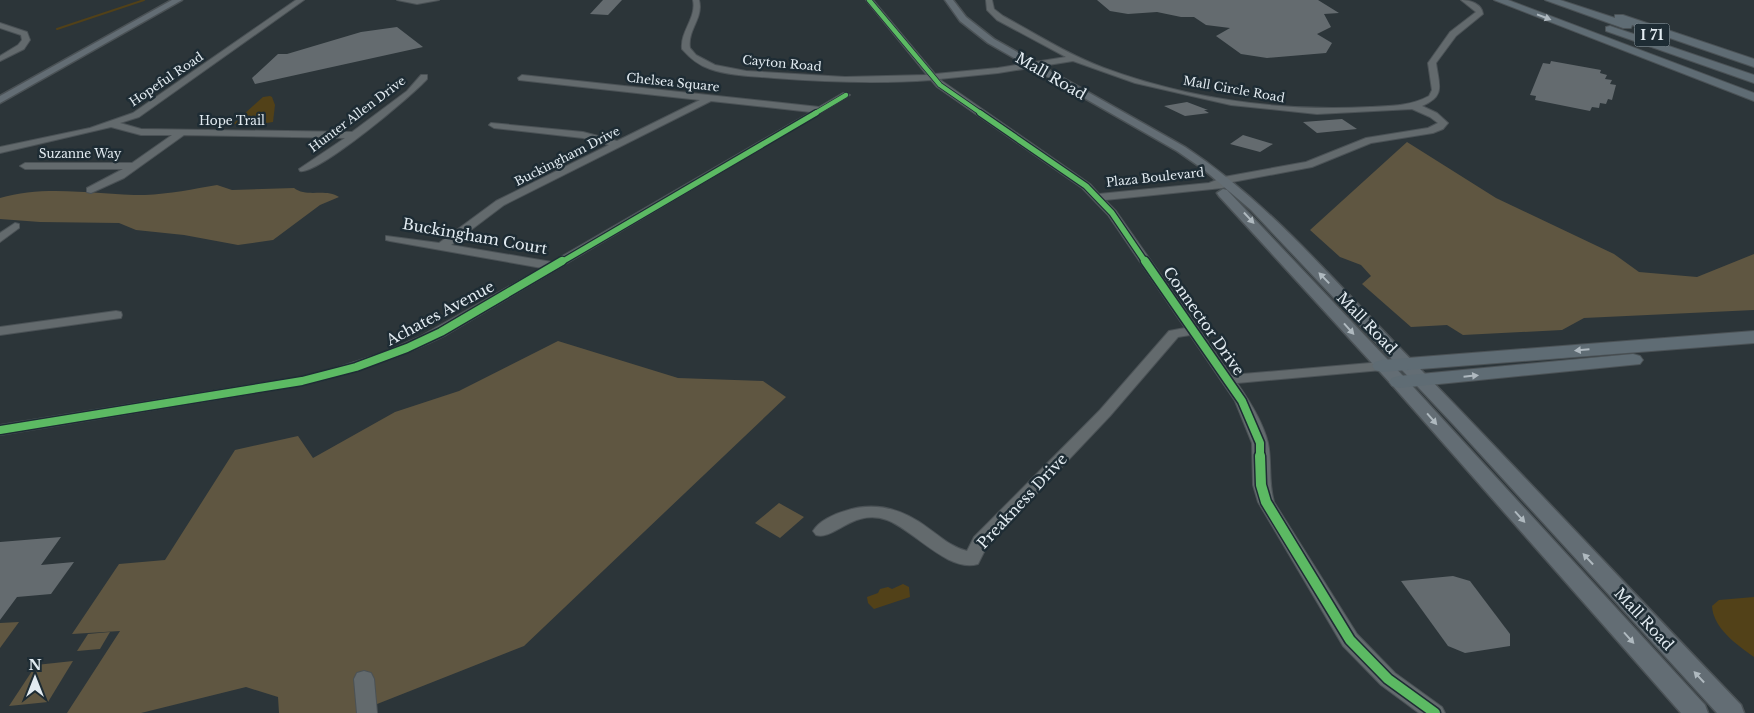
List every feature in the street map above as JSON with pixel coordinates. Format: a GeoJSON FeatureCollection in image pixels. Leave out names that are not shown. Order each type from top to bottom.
{"type":"FeatureCollection","features":[{"type":"Feature","properties":{"kind":"highway"},"geometry":{"type":"LineString","coordinates":[[1499,0],[1754,97]]}},
{"type":"Feature","properties":{"kind":"highway","name":"I 71"},"geometry":{"type":"LineString","coordinates":[[1528,0],[1754,79]]}},
{"type":"Feature","properties":{"kind":"highway","name":"I 71"},"geometry":{"type":"LineString","coordinates":[[1550,0],[1754,70]]}},
{"type":"Feature","properties":{"kind":"highway"},"geometry":{"type":"LineString","coordinates":[[1568,0],[1754,63]]}},
{"type":"Feature","properties":{"kind":"highway"},"geometry":{"type":"LineString","coordinates":[[1646,41],[1678,58],[1754,89]]}},
{"type":"Feature","properties":{"kind":"highway"},"geometry":{"type":"LineString","coordinates":[[1403,373],[1754,336]]}},
{"type":"Feature","properties":{"kind":"highway"},"geometry":{"type":"LineString","coordinates":[[1382,366],[1422,380],[1754,348]]}},
{"type":"Feature","properties":{"kind":"main road"},"geometry":{"type":"LineString","coordinates":[[0,100],[178,0]]}},
{"type":"Feature","properties":{"kind":"main road","name":"Mall Road"},"geometry":{"type":"LineString","coordinates":[[949,0],[963,19],[975,30],[1025,65]]}},
{"type":"Feature","properties":{"kind":"main road","name":"Mall Road"},"geometry":{"type":"LineString","coordinates":[[939,2],[961,30],[1025,65],[1156,145],[1223,183],[1277,230],[1696,713]]}},
{"type":"Feature","properties":{"kind":"main road","name":"Mall Road"},"geometry":{"type":"LineString","coordinates":[[1223,183],[1261,232],[1382,366]]}},
{"type":"Feature","properties":{"kind":"main road","name":"Mall Road"},"geometry":{"type":"LineString","coordinates":[[1422,380],[1732,713]]}},
{"type":"Feature","properties":{"kind":"street","name":"Hopeful Road"},"geometry":{"type":"LineString","coordinates":[[0,150],[112,124],[149,108],[301,0]]}},
{"type":"Feature","properties":{"kind":"street"},"geometry":{"type":"LineString","coordinates":[[400,0],[417,2],[436,0]]}},
{"type":"Feature","properties":{"kind":"street","name":"Cayton Road"},"geometry":{"type":"LineString","coordinates":[[696,0],[698,10],[684,45],[695,58],[716,67],[749,74],[818,80],[879,81],[934,78]]}},
{"type":"Feature","properties":{"kind":"street","name":"Connector Drive"},"geometry":{"type":"LineString","coordinates":[[869,0],[944,88],[1039,152],[1099,197],[1242,401],[1260,444],[1261,485],[1266,502],[1350,640],[1374,667],[1435,713]]}},
{"type":"Feature","properties":{"kind":"street","name":"Mall Circle Road"},"geometry":{"type":"LineString","coordinates":[[989,0],[989,6],[1000,18],[1071,56],[1104,71],[1141,82],[1251,107],[1312,112],[1414,106],[1428,101],[1435,93],[1432,63],[1441,48],[1453,34],[1479,14],[1477,8],[1464,0]]}},
{"type":"Feature","properties":{"kind":"street"},"geometry":{"type":"LineString","coordinates":[[0,25],[24,34],[26,40],[21,47],[0,59]]}},
{"type":"Feature","properties":{"kind":"street"},"geometry":{"type":"LineString","coordinates":[[934,78],[1025,65],[1071,56]]}},
{"type":"Feature","properties":{"kind":"street","name":"Hunter Allen Drive"},"geometry":{"type":"LineString","coordinates":[[304,169],[331,153],[410,93],[424,77]]}},
{"type":"Feature","properties":{"kind":"street","name":"Chelsea Square"},"geometry":{"type":"LineString","coordinates":[[522,78],[822,110]]}},
{"type":"Feature","properties":{"kind":"street","name":"Achates Avenue"},"geometry":{"type":"LineString","coordinates":[[0,430],[261,388],[333,374],[414,346],[846,95]]}},
{"type":"Feature","properties":{"kind":"street","name":"Buckingham Drive"},"geometry":{"type":"LineString","coordinates":[[441,247],[500,203],[710,98]]}},
{"type":"Feature","properties":{"kind":"street","name":"Plaza Boulevard"},"geometry":{"type":"LineString","coordinates":[[1099,197],[1284,176],[1369,140],[1430,131],[1440,127],[1416,111],[1414,106]]}},
{"type":"Feature","properties":{"kind":"street","name":"Hope Trail"},"geometry":{"type":"LineString","coordinates":[[112,124],[141,132],[353,135]]}},
{"type":"Feature","properties":{"kind":"street"},"geometry":{"type":"LineString","coordinates":[[494,125],[583,135],[619,144]]}},
{"type":"Feature","properties":{"kind":"street"},"geometry":{"type":"LineString","coordinates":[[91,190],[120,176],[183,132]]}},
{"type":"Feature","properties":{"kind":"street","name":"Suzanne Way"},"geometry":{"type":"LineString","coordinates":[[25,166],[135,166]]}},
{"type":"Feature","properties":{"kind":"street"},"geometry":{"type":"LineString","coordinates":[[0,239],[15,226]]}},
{"type":"Feature","properties":{"kind":"street","name":"Buckingham Court"},"geometry":{"type":"LineString","coordinates":[[390,238],[554,266]]}},
{"type":"Feature","properties":{"kind":"street"},"geometry":{"type":"LineString","coordinates":[[0,331],[116,315]]}},
{"type":"Feature","properties":{"kind":"street","name":"Preakness Drive"},"geometry":{"type":"LineString","coordinates":[[822,532],[834,521],[853,512],[872,511],[890,514],[919,529],[949,552],[972,559],[980,542],[1105,413],[1174,334],[1193,331]]}},
{"type":"Feature","properties":{"kind":"street"},"geometry":{"type":"LineString","coordinates":[[1228,380],[1382,366]]}},
{"type":"Feature","properties":{"kind":"street"},"geometry":{"type":"LineString","coordinates":[[364,679],[367,713]]}},
{"type":"Feature","properties":{"kind":"shaded area"},"geometry":{"type":"Polygon","coordinates":[[[270,96],[275,105],[273,122],[254,125],[233,124],[263,97],[270,96]]]}},
{"type":"Feature","properties":{"kind":"shaded area"},"geometry":{"type":"Polygon","coordinates":[[[1407,142],[1496,198],[1614,254],[1639,272],[1697,277],[1754,254],[1754,310],[1584,318],[1562,330],[1463,335],[1447,325],[1411,327],[1362,284],[1371,276],[1361,265],[1340,257],[1310,230],[1407,142]]]}},
{"type":"Feature","properties":{"kind":"shaded area"},"geometry":{"type":"Polygon","coordinates":[[[217,185],[232,190],[294,188],[305,192],[334,194],[339,197],[320,205],[273,240],[238,245],[184,235],[136,230],[119,223],[40,222],[0,219],[0,198],[18,194],[72,191],[145,195],[217,185]]]}},
{"type":"Feature","properties":{"kind":"shaded area"},"geometry":{"type":"Polygon","coordinates":[[[558,341],[678,378],[763,381],[786,397],[524,646],[367,708],[367,713],[279,713],[278,697],[246,687],[141,713],[67,713],[120,631],[72,634],[119,564],[165,560],[235,450],[298,436],[313,458],[395,412],[459,391],[558,341]]]}},
{"type":"Feature","properties":{"kind":"shaded area"},"geometry":{"type":"Polygon","coordinates":[[[779,503],[804,517],[780,538],[755,523],[779,503]]]}},
{"type":"Feature","properties":{"kind":"shaded area"},"geometry":{"type":"Polygon","coordinates":[[[903,584],[909,587],[910,597],[874,609],[868,603],[867,597],[878,593],[880,589],[888,587],[892,589],[903,584]]]}},
{"type":"Feature","properties":{"kind":"shaded area"},"geometry":{"type":"Polygon","coordinates":[[[1754,597],[1754,657],[1721,629],[1713,614],[1712,606],[1719,600],[1754,597]]]}},
{"type":"Feature","properties":{"kind":"shaded area"},"geometry":{"type":"Polygon","coordinates":[[[19,622],[0,648],[0,623],[19,622]]]}},
{"type":"Feature","properties":{"kind":"shaded area"},"geometry":{"type":"Polygon","coordinates":[[[110,632],[100,649],[77,651],[88,634],[110,632]]]}},
{"type":"Feature","properties":{"kind":"shaded area"},"geometry":{"type":"Polygon","coordinates":[[[73,661],[48,702],[9,706],[36,665],[73,661]]]}},
{"type":"Feature","properties":{"kind":"building"},"geometry":{"type":"Polygon","coordinates":[[[603,0],[622,0],[608,15],[590,14],[603,0]]]}},
{"type":"Feature","properties":{"kind":"building"},"geometry":{"type":"Polygon","coordinates":[[[1097,0],[1318,0],[1339,13],[1324,14],[1331,27],[1317,34],[1332,43],[1326,53],[1267,58],[1241,54],[1216,36],[1230,28],[1206,25],[1194,17],[1181,17],[1157,12],[1128,14],[1110,11],[1097,0]]]}},
{"type":"Feature","properties":{"kind":"building"},"geometry":{"type":"Polygon","coordinates":[[[397,27],[423,47],[255,84],[252,78],[278,54],[287,54],[361,32],[397,27]]]}},
{"type":"Feature","properties":{"kind":"building"},"geometry":{"type":"Polygon","coordinates":[[[1551,61],[1601,70],[1600,73],[1607,75],[1605,79],[1612,80],[1610,84],[1616,85],[1612,100],[1608,99],[1606,104],[1600,103],[1599,108],[1592,107],[1590,111],[1535,100],[1536,96],[1530,95],[1543,63],[1550,64],[1551,61]]]}},
{"type":"Feature","properties":{"kind":"building"},"geometry":{"type":"Polygon","coordinates":[[[1187,102],[1208,110],[1204,110],[1209,113],[1185,116],[1164,106],[1187,102]]]}},
{"type":"Feature","properties":{"kind":"building"},"geometry":{"type":"Polygon","coordinates":[[[1342,119],[1357,129],[1317,133],[1303,122],[1342,119]]]}},
{"type":"Feature","properties":{"kind":"building"},"geometry":{"type":"Polygon","coordinates":[[[1243,135],[1273,144],[1260,152],[1230,144],[1243,135]]]}},
{"type":"Feature","properties":{"kind":"building"},"geometry":{"type":"Polygon","coordinates":[[[61,537],[41,565],[74,562],[51,594],[17,597],[0,620],[0,542],[61,537]]]}},
{"type":"Feature","properties":{"kind":"building"},"geometry":{"type":"Polygon","coordinates":[[[1453,576],[1470,581],[1510,634],[1510,646],[1465,653],[1448,646],[1401,581],[1453,576]]]}},
{"type":"Feature","properties":{"kind":"waterway"},"geometry":{"type":"LineString","coordinates":[[57,29],[144,0]]}},
{"type":"Feature","properties":{"kind":"cycle path"},"geometry":{"type":"LineString","coordinates":[[869,0],[940,85],[1086,186],[1112,213],[1242,401],[1260,443],[1261,485],[1266,502],[1350,640],[1388,679],[1435,713]]}},
{"type":"Feature","properties":{"kind":"cycle path"},"geometry":{"type":"LineString","coordinates":[[0,430],[302,381],[356,367],[390,355],[441,332],[846,95]]}}]}
